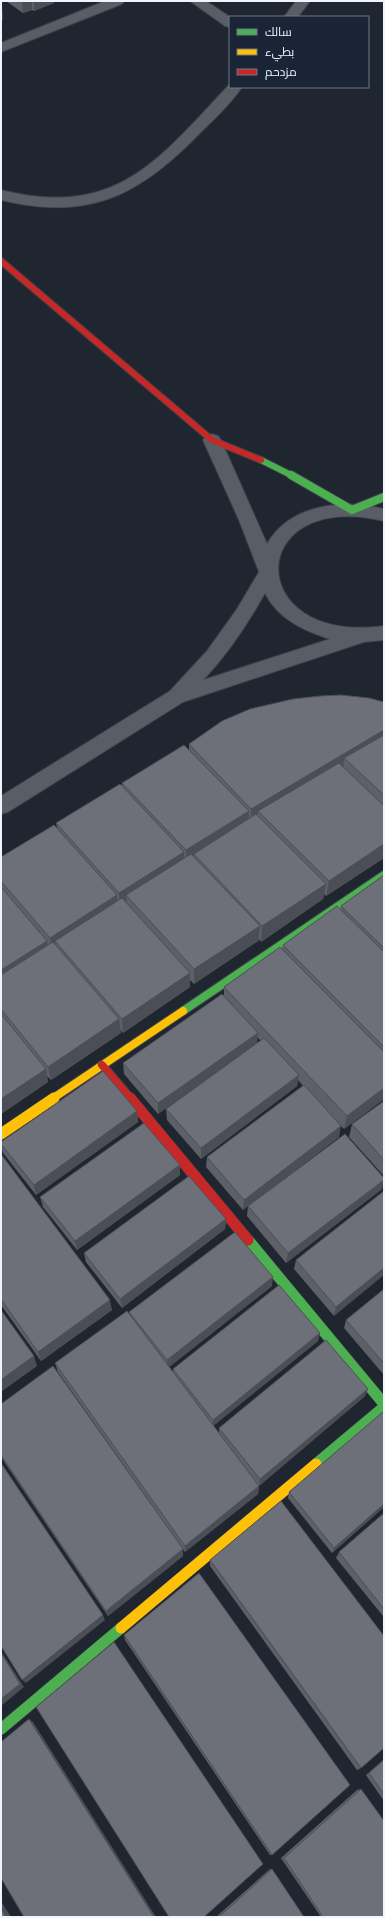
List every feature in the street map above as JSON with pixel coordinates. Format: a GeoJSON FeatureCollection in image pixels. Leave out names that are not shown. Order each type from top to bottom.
{"type":"FeatureCollection","features":[{"type":"Feature","properties":{"kind":"street"},"geometry":{"type":"LineString","coordinates":[[1,48],[117,1]]}},
{"type":"Feature","properties":{"kind":"street"},"geometry":{"type":"LineString","coordinates":[[197,1],[229,22]]}},
{"type":"Feature","properties":{"kind":"street"},"geometry":{"type":"LineString","coordinates":[[292,16],[303,1]]}},
{"type":"Feature","properties":{"kind":"street"},"geometry":{"type":"LineString","coordinates":[[1,195],[32,202],[66,203],[98,198],[121,190],[142,177],[186,138],[234,88]]}},
{"type":"Feature","properties":{"kind":"street"},"geometry":{"type":"LineString","coordinates":[[1,262],[212,440],[259,459],[304,481],[352,510]]}},
{"type":"Feature","properties":{"kind":"street"},"geometry":{"type":"LineString","coordinates":[[212,440],[248,520],[268,572],[271,586],[278,599],[290,612],[304,622],[321,629],[340,634],[362,636],[384,647]]}},
{"type":"Feature","properties":{"kind":"street"},"geometry":{"type":"LineString","coordinates":[[352,510],[384,497]]}},
{"type":"Feature","properties":{"kind":"street"},"geometry":{"type":"LineString","coordinates":[[176,698],[218,650],[244,614],[268,572],[270,555],[278,539],[291,527],[309,517],[323,513],[352,510],[384,515]]}},
{"type":"Feature","properties":{"kind":"street"},"geometry":{"type":"LineString","coordinates":[[1,806],[176,698],[362,636],[384,633]]}},
{"type":"Feature","properties":{"kind":"street"},"geometry":{"type":"LineString","coordinates":[[1,1134],[384,875]]}},
{"type":"Feature","properties":{"kind":"street"},"geometry":{"type":"LineString","coordinates":[[102,1066],[384,1404]]}},
{"type":"Feature","properties":{"kind":"street"},"geometry":{"type":"LineString","coordinates":[[1,1729],[384,1407]]}},
{"type":"Feature","properties":{"kind":"building"},"geometry":{"type":"Polygon","coordinates":[[[341,695],[369,698],[384,702],[384,730],[251,809],[189,744],[222,721],[250,709],[293,699],[341,695]]]}},
{"type":"Feature","properties":{"kind":"building"},"geometry":{"type":"Polygon","coordinates":[[[384,735],[384,795],[344,758],[384,735]]]}},
{"type":"Feature","properties":{"kind":"building"},"geometry":{"type":"Polygon","coordinates":[[[184,745],[249,811],[186,850],[122,783],[184,745]]]}},
{"type":"Feature","properties":{"kind":"building"},"geometry":{"type":"Polygon","coordinates":[[[339,763],[384,806],[384,844],[329,881],[258,811],[339,763]]]}},
{"type":"Feature","properties":{"kind":"building"},"geometry":{"type":"Polygon","coordinates":[[[120,784],[184,852],[119,893],[56,823],[120,784]]]}},
{"type":"Feature","properties":{"kind":"building"},"geometry":{"type":"Polygon","coordinates":[[[256,814],[326,884],[262,926],[194,854],[256,814]]]}},
{"type":"Feature","properties":{"kind":"building"},"geometry":{"type":"Polygon","coordinates":[[[54,825],[117,895],[50,938],[1,881],[1,857],[54,825]]]}},
{"type":"Feature","properties":{"kind":"building"},"geometry":{"type":"Polygon","coordinates":[[[191,854],[260,926],[194,969],[126,895],[191,854]]]}},
{"type":"Feature","properties":{"kind":"building"},"geometry":{"type":"Polygon","coordinates":[[[384,875],[384,948],[341,906],[384,875]]]}},
{"type":"Feature","properties":{"kind":"building"},"geometry":{"type":"Polygon","coordinates":[[[1,887],[47,941],[1,970],[1,887]]]}},
{"type":"Feature","properties":{"kind":"building"},"geometry":{"type":"Polygon","coordinates":[[[122,898],[190,973],[122,1019],[55,941],[122,898]]]}},
{"type":"Feature","properties":{"kind":"building"},"geometry":{"type":"Polygon","coordinates":[[[337,906],[384,952],[384,1047],[283,945],[337,906]]]}},
{"type":"Feature","properties":{"kind":"building"},"geometry":{"type":"Polygon","coordinates":[[[53,942],[119,1019],[48,1067],[1,1009],[1,975],[53,942]]]}},
{"type":"Feature","properties":{"kind":"building"},"geometry":{"type":"Polygon","coordinates":[[[280,947],[384,1052],[384,1088],[347,1116],[224,987],[280,947]]]}},
{"type":"Feature","properties":{"kind":"building"},"geometry":{"type":"Polygon","coordinates":[[[222,994],[258,1033],[158,1103],[123,1063],[222,994]]]}},
{"type":"Feature","properties":{"kind":"building"},"geometry":{"type":"Polygon","coordinates":[[[1,1014],[46,1069],[1,1099],[1,1014]]]}},
{"type":"Feature","properties":{"kind":"building"},"geometry":{"type":"Polygon","coordinates":[[[264,1038],[299,1075],[201,1148],[166,1109],[264,1038]]]}},
{"type":"Feature","properties":{"kind":"building"},"geometry":{"type":"Polygon","coordinates":[[[103,1071],[137,1111],[34,1185],[1,1144],[1,1142],[103,1071]]]}},
{"type":"Feature","properties":{"kind":"building"},"geometry":{"type":"Polygon","coordinates":[[[304,1085],[341,1126],[244,1200],[207,1157],[304,1085]]]}},
{"type":"Feature","properties":{"kind":"building"},"geometry":{"type":"Polygon","coordinates":[[[384,1101],[384,1160],[352,1124],[384,1101]]]}},
{"type":"Feature","properties":{"kind":"building"},"geometry":{"type":"Polygon","coordinates":[[[144,1123],[180,1165],[75,1241],[40,1197],[144,1123]]]}},
{"type":"Feature","properties":{"kind":"building"},"geometry":{"type":"Polygon","coordinates":[[[345,1134],[384,1178],[384,1180],[288,1253],[248,1206],[345,1134]]]}},
{"type":"Feature","properties":{"kind":"building"},"geometry":{"type":"Polygon","coordinates":[[[1,1154],[110,1300],[38,1352],[1,1299],[1,1154]]]}},
{"type":"Feature","properties":{"kind":"building"},"geometry":{"type":"Polygon","coordinates":[[[189,1176],[226,1219],[120,1299],[84,1253],[189,1176]]]}},
{"type":"Feature","properties":{"kind":"building"},"geometry":{"type":"Polygon","coordinates":[[[384,1191],[384,1268],[336,1307],[296,1260],[384,1191]]]}},
{"type":"Feature","properties":{"kind":"building"},"geometry":{"type":"Polygon","coordinates":[[[235,1232],[273,1277],[167,1360],[129,1312],[235,1232]]]}},
{"type":"Feature","properties":{"kind":"building"},"geometry":{"type":"Polygon","coordinates":[[[279,1285],[320,1333],[213,1420],[173,1369],[279,1285]]]}},
{"type":"Feature","properties":{"kind":"building"},"geometry":{"type":"Polygon","coordinates":[[[384,1289],[384,1363],[346,1320],[384,1289]]]}},
{"type":"Feature","properties":{"kind":"building"},"geometry":{"type":"Polygon","coordinates":[[[1,1310],[34,1356],[1,1380],[1,1310]]]}},
{"type":"Feature","properties":{"kind":"building"},"geometry":{"type":"Polygon","coordinates":[[[127,1311],[259,1486],[185,1546],[55,1363],[127,1311]]]}},
{"type":"Feature","properties":{"kind":"building"},"geometry":{"type":"Polygon","coordinates":[[[326,1340],[368,1389],[260,1479],[219,1428],[326,1340]]]}},
{"type":"Feature","properties":{"kind":"building"},"geometry":{"type":"Polygon","coordinates":[[[53,1366],[183,1549],[106,1611],[1,1455],[1,1404],[53,1366]]]}},
{"type":"Feature","properties":{"kind":"building"},"geometry":{"type":"Polygon","coordinates":[[[384,1411],[384,1504],[334,1548],[289,1492],[384,1411]]]}},
{"type":"Feature","properties":{"kind":"building"},"geometry":{"type":"Polygon","coordinates":[[[1,1463],[103,1615],[22,1680],[1,1646],[1,1463]]]}},
{"type":"Feature","properties":{"kind":"building"},"geometry":{"type":"Polygon","coordinates":[[[281,1501],[384,1636],[384,1748],[361,1768],[210,1560],[281,1501]]]}},
{"type":"Feature","properties":{"kind":"building"},"geometry":{"type":"Polygon","coordinates":[[[384,1513],[384,1609],[339,1552],[384,1513]]]}},
{"type":"Feature","properties":{"kind":"building"},"geometry":{"type":"Polygon","coordinates":[[[199,1573],[350,1785],[272,1855],[124,1635],[199,1573]]]}},
{"type":"Feature","properties":{"kind":"building"},"geometry":{"type":"Polygon","coordinates":[[[114,1642],[263,1864],[204,1917],[169,1917],[36,1707],[114,1642]]]}},
{"type":"Feature","properties":{"kind":"building"},"geometry":{"type":"Polygon","coordinates":[[[1,1653],[20,1684],[1,1699],[1,1653]]]}},
{"type":"Feature","properties":{"kind":"building"},"geometry":{"type":"Polygon","coordinates":[[[29,1719],[154,1917],[24,1917],[1,1878],[1,1742],[29,1719]]]}},
{"type":"Feature","properties":{"kind":"building"},"geometry":{"type":"Polygon","coordinates":[[[384,1760],[384,1794],[369,1773],[384,1760]]]}},
{"type":"Feature","properties":{"kind":"building"},"geometry":{"type":"Polygon","coordinates":[[[361,1789],[384,1821],[384,1917],[323,1917],[284,1858],[361,1789]]]}},
{"type":"Feature","properties":{"kind":"building"},"geometry":{"type":"Polygon","coordinates":[[[272,1869],[304,1917],[219,1917],[272,1869]]]}},
{"type":"Feature","properties":{"kind":"building"},"geometry":{"type":"Polygon","coordinates":[[[1,1909],[6,1917],[1,1917],[1,1909]]]}},
{"type":"Feature","properties":{"kind":"traffic: fast"},"geometry":{"type":"LineString","coordinates":[[261,460],[304,481],[352,510],[384,497]]}},
{"type":"Feature","properties":{"kind":"traffic: fast"},"geometry":{"type":"LineString","coordinates":[[183,1011],[384,875]]}},
{"type":"Feature","properties":{"kind":"traffic: fast"},"geometry":{"type":"LineString","coordinates":[[248,1240],[384,1404]]}},
{"type":"Feature","properties":{"kind":"traffic: fast"},"geometry":{"type":"LineString","coordinates":[[316,1464],[384,1407]]}},
{"type":"Feature","properties":{"kind":"traffic: fast"},"geometry":{"type":"LineString","coordinates":[[1,1729],[121,1628]]}},
{"type":"Feature","properties":{"kind":"traffic: slow"},"geometry":{"type":"LineString","coordinates":[[1,1134],[183,1011]]}},
{"type":"Feature","properties":{"kind":"traffic: slow"},"geometry":{"type":"LineString","coordinates":[[121,1628],[316,1464]]}},
{"type":"Feature","properties":{"kind":"traffic: jam"},"geometry":{"type":"LineString","coordinates":[[1,261],[212,440],[261,460]]}},
{"type":"Feature","properties":{"kind":"traffic: jam"},"geometry":{"type":"LineString","coordinates":[[102,1065],[248,1240]]}}]}
